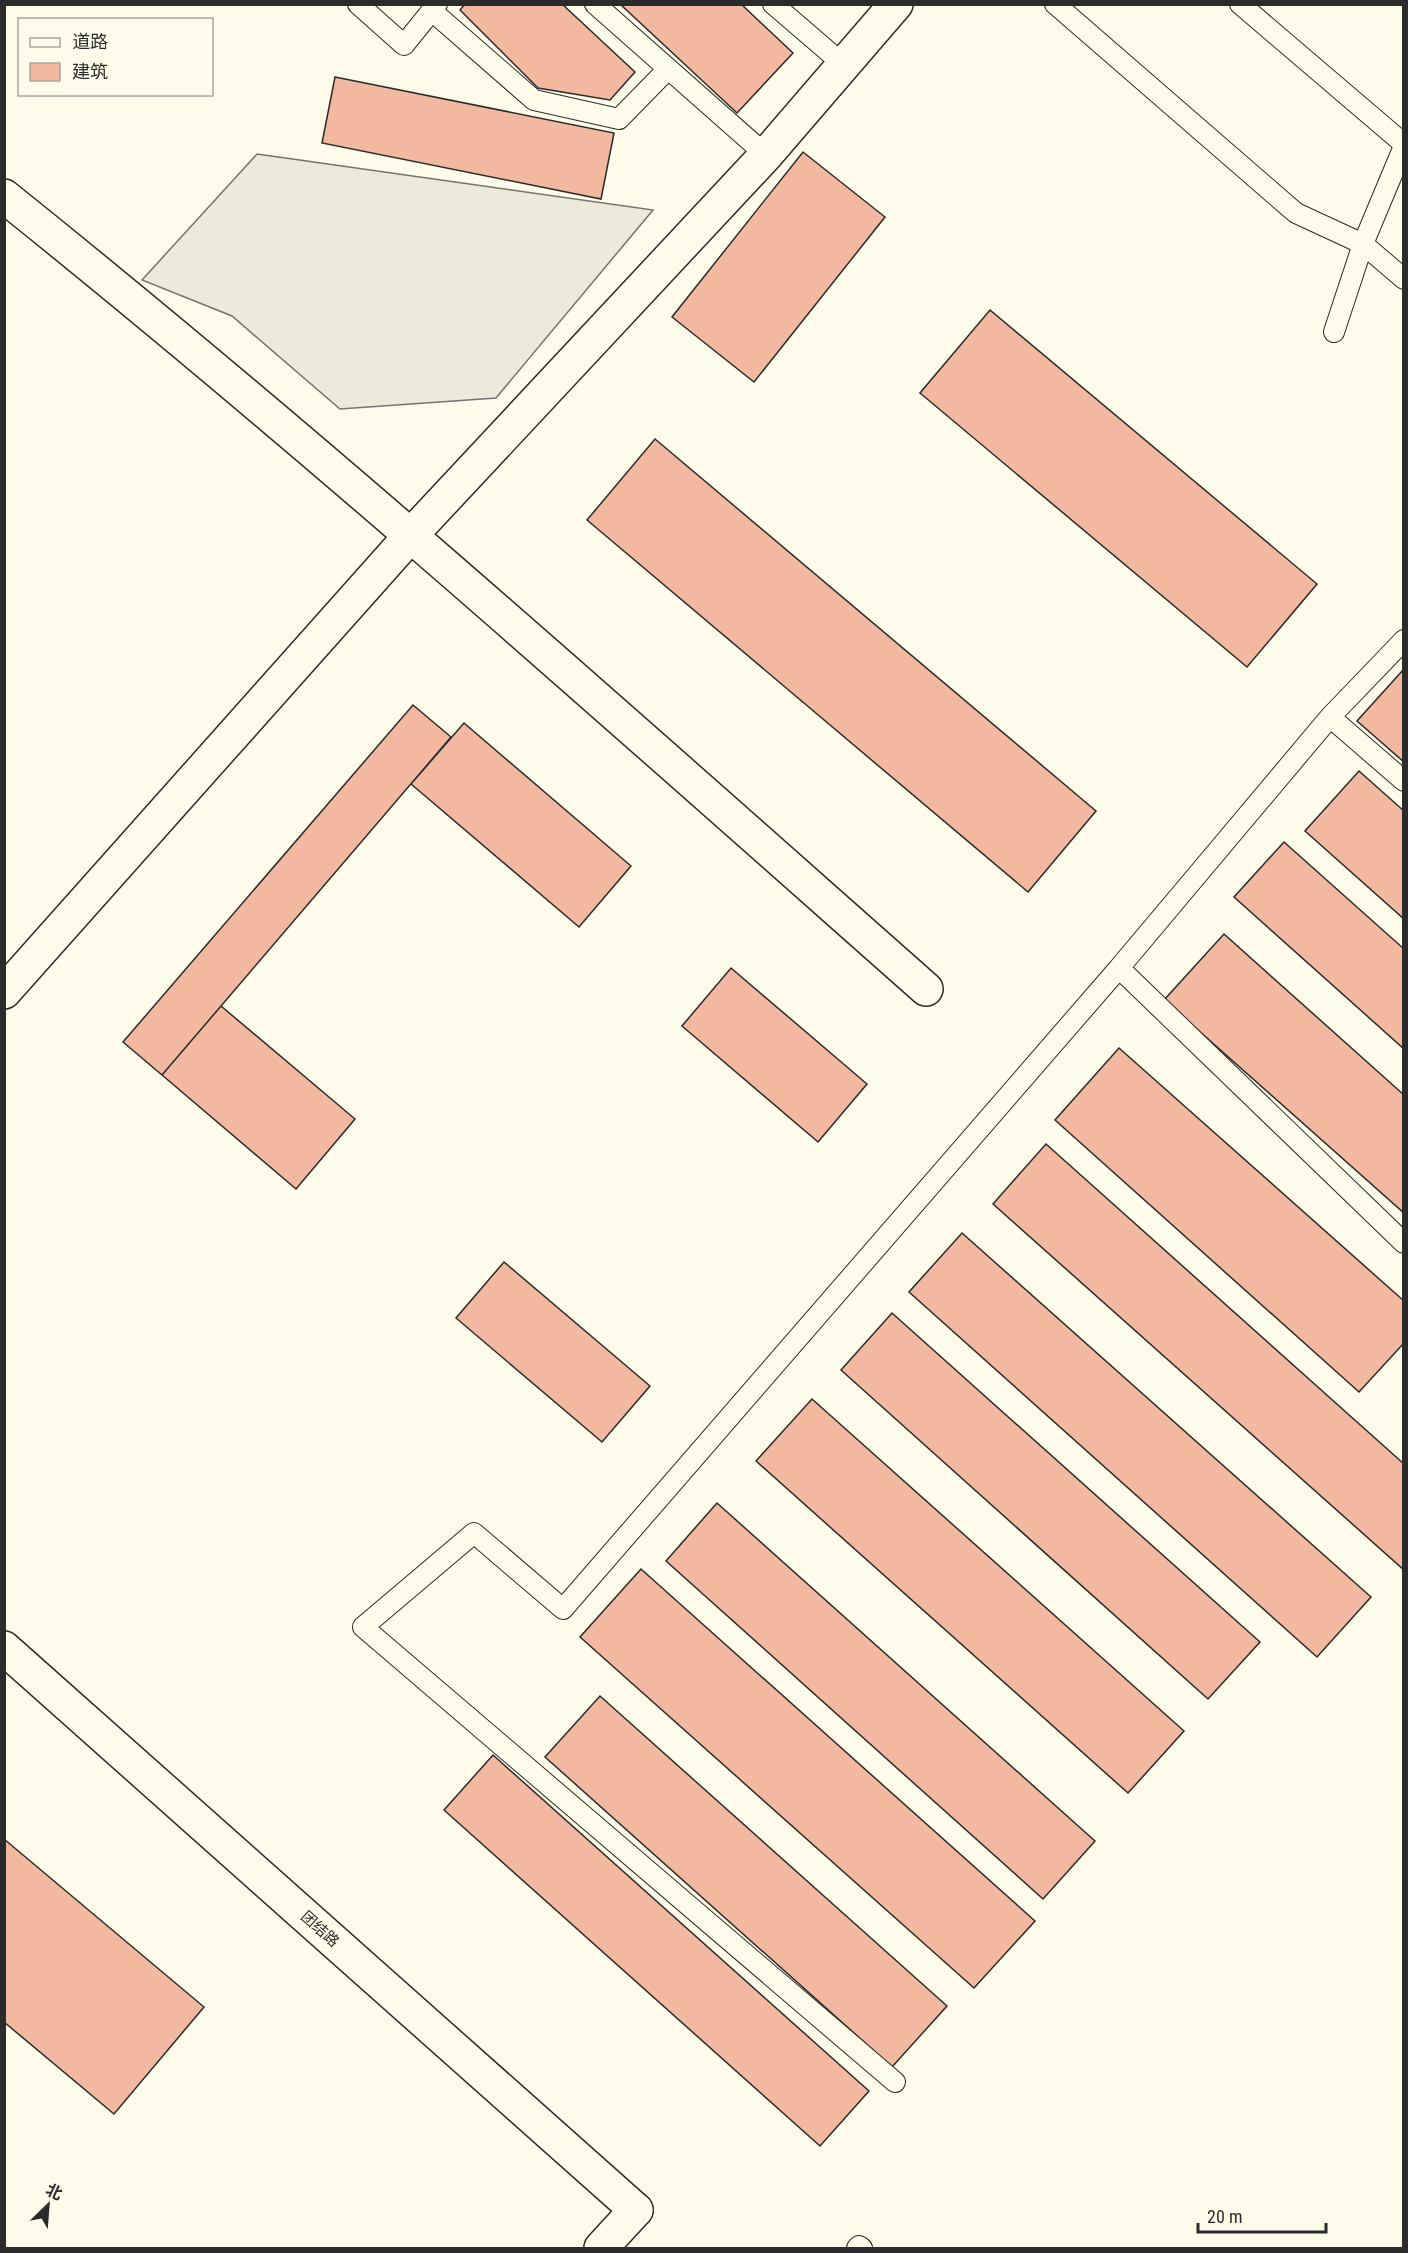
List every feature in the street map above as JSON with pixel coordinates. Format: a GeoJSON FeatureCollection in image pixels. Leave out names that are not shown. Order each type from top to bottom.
{"type":"FeatureCollection","features":[{"type":"Feature","properties":{"kind":"street"},"geometry":{"type":"LineString","coordinates":[[4,992],[412,534],[766,155],[896,4]]}},
{"type":"Feature","properties":{"kind":"street"},"geometry":{"type":"LineString","coordinates":[[4,196],[132,298],[412,534],[926,989]]}},
{"type":"Feature","properties":{"kind":"street","name":"团结路"},"geometry":{"type":"LineString","coordinates":[[4,1648],[636,2210],[601,2248]]}},
{"type":"Feature","properties":{"kind":"lane"},"geometry":{"type":"LineString","coordinates":[[358,4],[404,45],[435,8],[534,100],[619,119],[668,69]]}},
{"type":"Feature","properties":{"kind":"lane"},"geometry":{"type":"LineString","coordinates":[[595,4],[766,155]]}},
{"type":"Feature","properties":{"kind":"lane"},"geometry":{"type":"LineString","coordinates":[[773,4],[844,65]]}},
{"type":"Feature","properties":{"kind":"lane"},"geometry":{"type":"LineString","coordinates":[[1055,4],[1296,213],[1363,244],[1404,279]]}},
{"type":"Feature","properties":{"kind":"lane"},"geometry":{"type":"LineString","coordinates":[[1240,4],[1404,145],[1363,244],[1334,332]]}},
{"type":"Feature","properties":{"kind":"lane"},"geometry":{"type":"LineString","coordinates":[[895,2082],[363,1627],[474,1533],[563,1609],[1119,968],[1330,717],[1404,640]]}},
{"type":"Feature","properties":{"kind":"lane"},"geometry":{"type":"LineString","coordinates":[[1330,717],[1404,781]]}},
{"type":"Feature","properties":{"kind":"lane"},"geometry":{"type":"LineString","coordinates":[[1119,968],[1404,1243]]}},
{"type":"Feature","properties":{"kind":"lane"},"geometry":{"type":"LineString","coordinates":[[857,2248],[859,2246],[862,2248]]}},
{"type":"Feature","properties":{"kind":"shaded area"},"geometry":{"type":"Polygon","coordinates":[[[257,154],[653,210],[496,398],[340,409],[232,316],[142,280],[257,154]]]}},
{"type":"Feature","properties":{"kind":"building"},"geometry":{"type":"Polygon","coordinates":[[[465,4],[562,4],[635,72],[610,100],[538,88],[460,10],[465,4]]]}},
{"type":"Feature","properties":{"kind":"building"},"geometry":{"type":"Polygon","coordinates":[[[620,4],[741,4],[793,53],[737,113],[620,4]]]}},
{"type":"Feature","properties":{"kind":"building"},"geometry":{"type":"Polygon","coordinates":[[[335,77],[614,133],[601,199],[322,143],[335,77]]]}},
{"type":"Feature","properties":{"kind":"building"},"geometry":{"type":"Polygon","coordinates":[[[803,152],[885,217],[754,382],[672,317],[803,152]]]}},
{"type":"Feature","properties":{"kind":"building"},"geometry":{"type":"Polygon","coordinates":[[[990,310],[1317,584],[1247,667],[920,393],[990,310]]]}},
{"type":"Feature","properties":{"kind":"building"},"geometry":{"type":"Polygon","coordinates":[[[655,439],[1096,811],[1028,892],[587,520],[655,439]]]}},
{"type":"Feature","properties":{"kind":"building"},"geometry":{"type":"Polygon","coordinates":[[[1404,669],[1404,762],[1357,721],[1404,669]]]}},
{"type":"Feature","properties":{"kind":"building"},"geometry":{"type":"Polygon","coordinates":[[[413,705],[451,737],[162,1075],[123,1042],[413,705]]]}},
{"type":"Feature","properties":{"kind":"building"},"geometry":{"type":"Polygon","coordinates":[[[464,723],[631,866],[579,927],[411,784],[464,723]]]}},
{"type":"Feature","properties":{"kind":"building"},"geometry":{"type":"Polygon","coordinates":[[[1359,771],[1404,811],[1404,919],[1305,831],[1359,771]]]}},
{"type":"Feature","properties":{"kind":"building"},"geometry":{"type":"Polygon","coordinates":[[[1284,842],[1404,949],[1404,1049],[1234,897],[1284,842]]]}},
{"type":"Feature","properties":{"kind":"building"},"geometry":{"type":"Polygon","coordinates":[[[1224,934],[1404,1095],[1404,1213],[1164,1000],[1224,934]]]}},
{"type":"Feature","properties":{"kind":"building"},"geometry":{"type":"Polygon","coordinates":[[[731,968],[867,1084],[818,1142],[682,1026],[731,968]]]}},
{"type":"Feature","properties":{"kind":"building"},"geometry":{"type":"Polygon","coordinates":[[[221,1006],[355,1119],[296,1189],[162,1075],[221,1006]]]}},
{"type":"Feature","properties":{"kind":"building"},"geometry":{"type":"Polygon","coordinates":[[[1119,1048],[1404,1301],[1404,1343],[1359,1392],[1055,1120],[1119,1048]]]}},
{"type":"Feature","properties":{"kind":"building"},"geometry":{"type":"Polygon","coordinates":[[[1046,1144],[1404,1464],[1404,1570],[993,1204],[1046,1144]]]}},
{"type":"Feature","properties":{"kind":"building"},"geometry":{"type":"Polygon","coordinates":[[[962,1233],[1371,1597],[1317,1657],[909,1292],[962,1233]]]}},
{"type":"Feature","properties":{"kind":"building"},"geometry":{"type":"Polygon","coordinates":[[[504,1262],[650,1386],[602,1442],[456,1318],[504,1262]]]}},
{"type":"Feature","properties":{"kind":"building"},"geometry":{"type":"Polygon","coordinates":[[[892,1313],[1260,1642],[1208,1699],[841,1370],[892,1313]]]}},
{"type":"Feature","properties":{"kind":"building"},"geometry":{"type":"Polygon","coordinates":[[[812,1399],[1184,1731],[1128,1793],[756,1461],[812,1399]]]}},
{"type":"Feature","properties":{"kind":"building"},"geometry":{"type":"Polygon","coordinates":[[[717,1503],[1095,1841],[1043,1899],[666,1561],[717,1503]]]}},
{"type":"Feature","properties":{"kind":"building"},"geometry":{"type":"Polygon","coordinates":[[[641,1569],[1035,1921],[974,1988],[580,1637],[641,1569]]]}},
{"type":"Feature","properties":{"kind":"building"},"geometry":{"type":"Polygon","coordinates":[[[600,1696],[947,2006],[892,2067],[545,1757],[600,1696]]]}},
{"type":"Feature","properties":{"kind":"building"},"geometry":{"type":"Polygon","coordinates":[[[493,1755],[869,2091],[820,2146],[444,1810],[493,1755]]]}},
{"type":"Feature","properties":{"kind":"building"},"geometry":{"type":"Polygon","coordinates":[[[4,1839],[204,2007],[114,2114],[4,2022],[4,1839]]]}}]}
